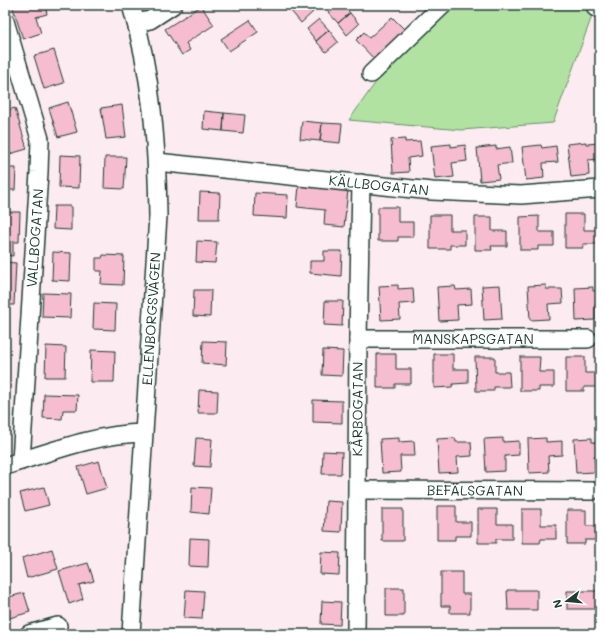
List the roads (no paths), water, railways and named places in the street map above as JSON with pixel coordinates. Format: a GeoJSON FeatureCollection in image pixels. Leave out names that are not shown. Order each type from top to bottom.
{"type":"FeatureCollection","features":[{"type":"Feature","properties":{"kind":"street","name":"ELLENBORGSVÄGEN"},"geometry":{"type":"LineString","coordinates":[[131,5],[151,96],[157,162],[157,232],[131,634]]}},
{"type":"Feature","properties":{"kind":"street"},"geometry":{"type":"LineString","coordinates":[[136,23],[150,20],[174,5]]}},
{"type":"Feature","properties":{"kind":"street"},"geometry":{"type":"LineString","coordinates":[[371,74],[442,5]]}},
{"type":"Feature","properties":{"kind":"street","name":"VALLBOGATAN"},"geometry":{"type":"LineString","coordinates":[[5,21],[40,139],[21,461]]}},
{"type":"Feature","properties":{"kind":"street","name":"KÄLLBOGATAN"},"geometry":{"type":"LineString","coordinates":[[157,162],[432,191],[521,195],[600,189]]}},
{"type":"Feature","properties":{"kind":"street","name":"KÅRBOGATAN"},"geometry":{"type":"LineString","coordinates":[[356,634],[358,339],[361,183]]}},
{"type":"Feature","properties":{"kind":"street","name":"MANSKAPSGATAN"},"geometry":{"type":"LineString","coordinates":[[358,339],[588,339]]}},
{"type":"Feature","properties":{"kind":"street"},"geometry":{"type":"LineString","coordinates":[[5,466],[102,437],[143,433]]}},
{"type":"Feature","properties":{"kind":"street","name":"BEFÄLSGATAN"},"geometry":{"type":"LineString","coordinates":[[358,490],[592,491]]}},
{"type":"Feature","properties":{"kind":"street"},"geometry":{"type":"LineString","coordinates":[[29,634],[58,626]]}}]}
